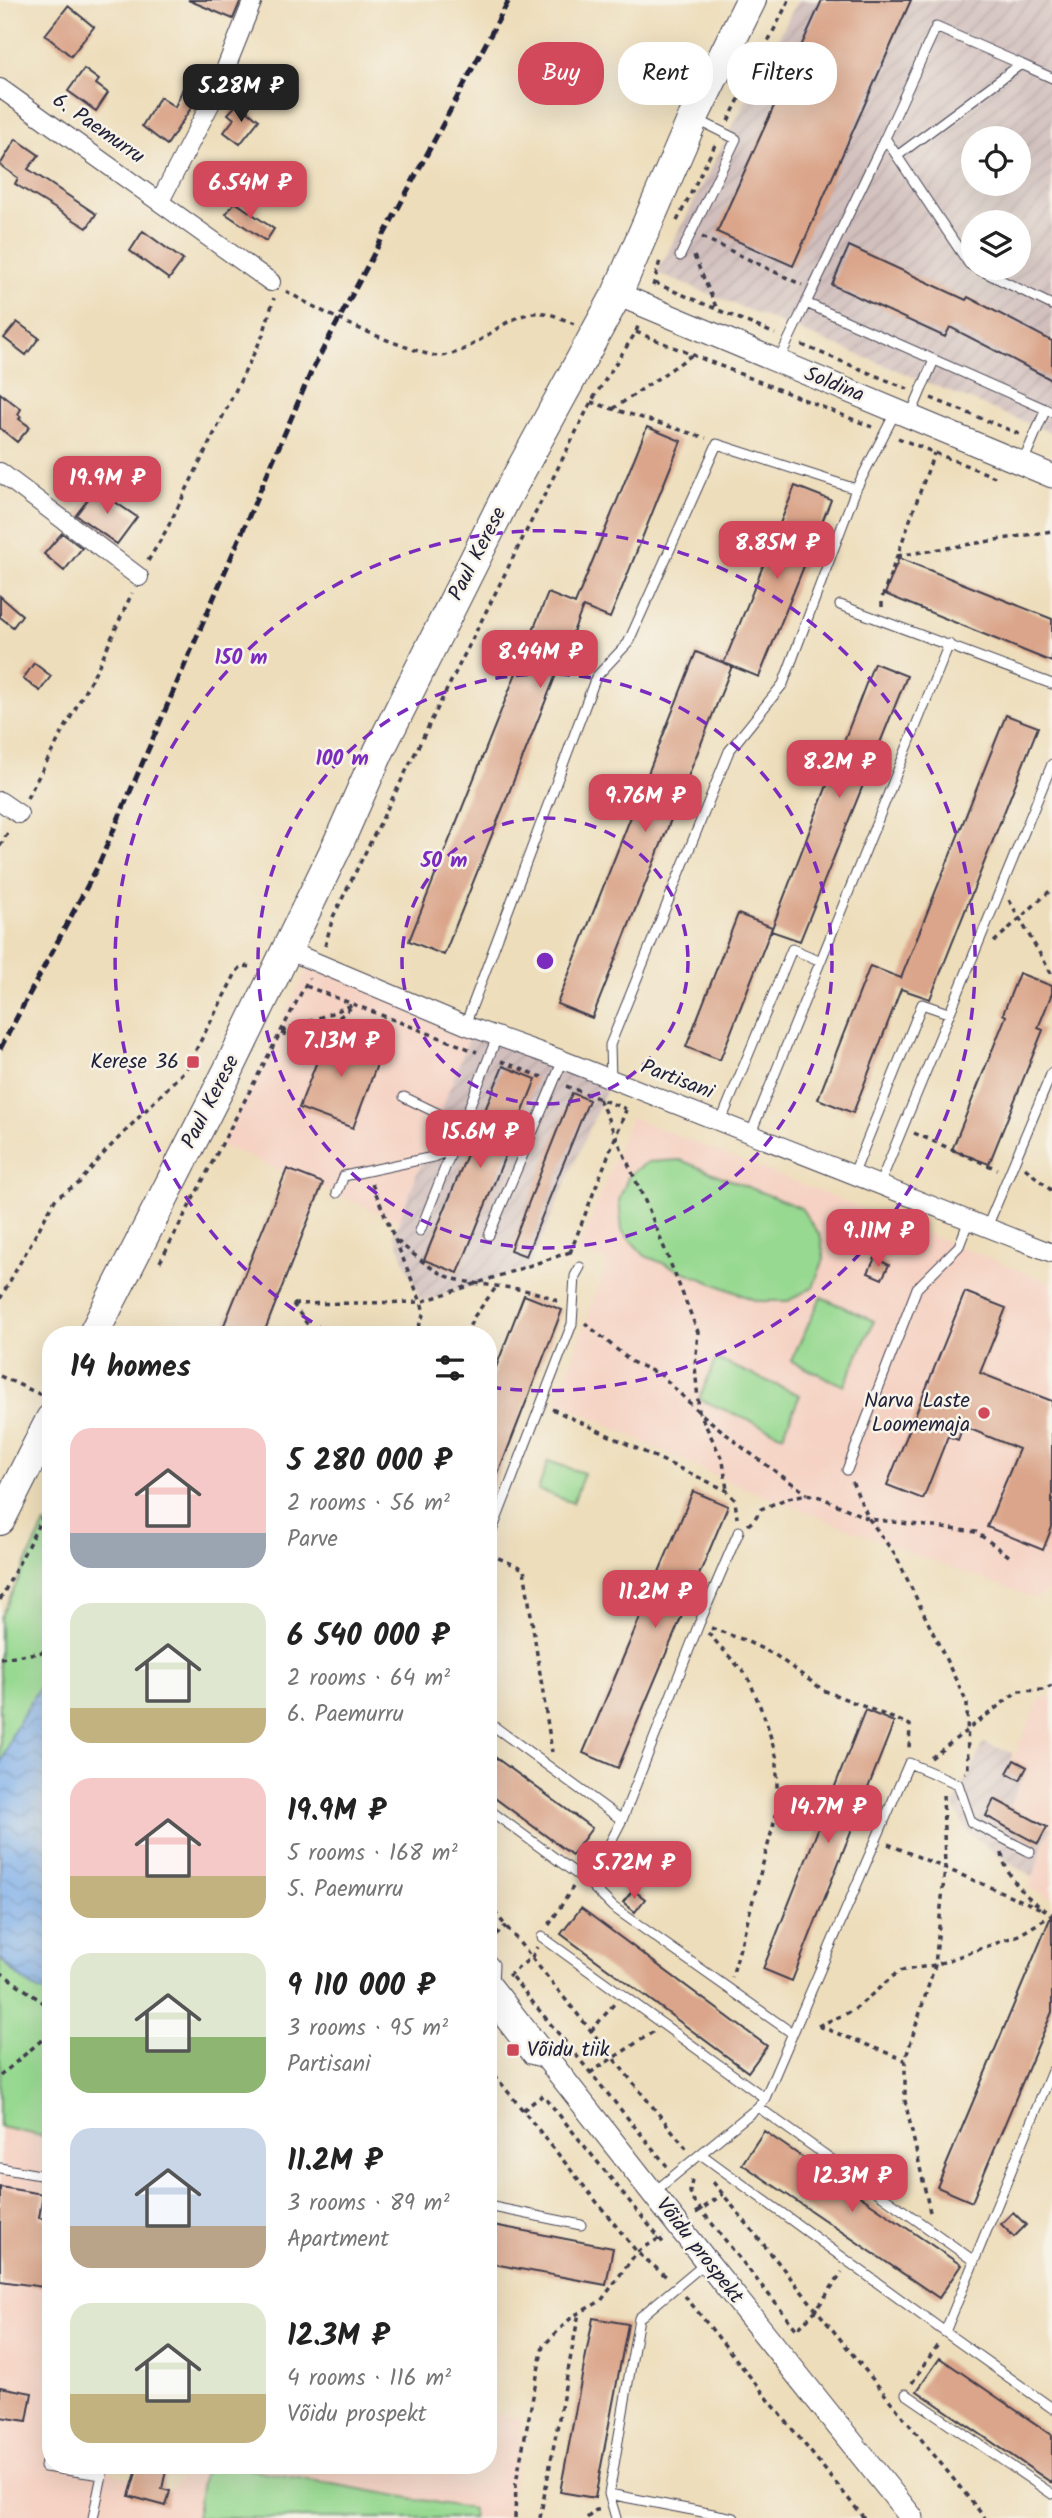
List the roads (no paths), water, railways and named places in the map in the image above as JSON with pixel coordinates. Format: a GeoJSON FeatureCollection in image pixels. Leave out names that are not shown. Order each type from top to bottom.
{"type":"FeatureCollection","features":[{"type":"Feature","properties":{"kind":"highway","name":"Paul Kerese"},"geometry":{"type":"LineString","coordinates":[[98,1326],[274,977],[380,751],[504,501],[617,294],[693,118],[751,0]]}},
{"type":"Feature","properties":{"kind":"highway"},"geometry":{"type":"LineString","coordinates":[[0,1520],[42,1446]]}},
{"type":"Feature","properties":{"kind":"street"},"geometry":{"type":"LineString","coordinates":[[160,201],[215,94],[254,0]]}},
{"type":"Feature","properties":{"kind":"street","name":"6. Paemurru"},"geometry":{"type":"LineString","coordinates":[[0,88],[271,282]]}},
{"type":"Feature","properties":{"kind":"street","name":"Soldina"},"geometry":{"type":"LineString","coordinates":[[617,294],[1052,476]]}},
{"type":"Feature","properties":{"kind":"street"},"geometry":{"type":"LineString","coordinates":[[0,472],[139,577]]}},
{"type":"Feature","properties":{"kind":"street"},"geometry":{"type":"LineString","coordinates":[[0,800],[19,814]]}},
{"type":"Feature","properties":{"kind":"street","name":"Partisani"},"geometry":{"type":"LineString","coordinates":[[286,950],[465,1025],[721,1121],[1052,1253]]}},
{"type":"Feature","properties":{"kind":"street","name":"Võidu prospekt"},"geometry":{"type":"LineString","coordinates":[[497,1982],[552,2065],[912,2518]]}},
{"type":"Feature","properties":{"kind":"lane"},"geometry":{"type":"LineString","coordinates":[[778,362],[936,27],[1052,78]]}},
{"type":"Feature","properties":{"kind":"lane"},"geometry":{"type":"LineString","coordinates":[[897,156],[1021,64]]}},
{"type":"Feature","properties":{"kind":"lane"},"geometry":{"type":"LineString","coordinates":[[680,256],[736,139],[693,118]]}},
{"type":"Feature","properties":{"kind":"lane"},"geometry":{"type":"LineString","coordinates":[[885,138],[961,252]]}},
{"type":"Feature","properties":{"kind":"lane"},"geometry":{"type":"LineString","coordinates":[[1001,280],[1052,305]]}},
{"type":"Feature","properties":{"kind":"lane"},"geometry":{"type":"LineString","coordinates":[[806,303],[1049,411],[1022,464]]}},
{"type":"Feature","properties":{"kind":"lane"},"geometry":{"type":"LineString","coordinates":[[611,1079],[610,1045],[729,751],[783,684],[856,489],[885,432],[920,393],[934,360]]}},
{"type":"Feature","properties":{"kind":"lane"},"geometry":{"type":"LineString","coordinates":[[465,1025],[596,677],[628,643],[717,444],[856,489]]}},
{"type":"Feature","properties":{"kind":"lane"},"geometry":{"type":"LineString","coordinates":[[840,605],[1052,684]]}},
{"type":"Feature","properties":{"kind":"lane"},"geometry":{"type":"LineString","coordinates":[[751,1133],[949,644]]}},
{"type":"Feature","properties":{"kind":"lane"},"geometry":{"type":"LineString","coordinates":[[880,1183],[1052,764]]}},
{"type":"Feature","properties":{"kind":"lane"},"geometry":{"type":"LineString","coordinates":[[721,1121],[792,949],[821,961]]}},
{"type":"Feature","properties":{"kind":"lane"},"geometry":{"type":"LineString","coordinates":[[853,1173],[922,1004],[948,1013]]}},
{"type":"Feature","properties":{"kind":"lane"},"geometry":{"type":"LineString","coordinates":[[420,1231],[497,1037]]}},
{"type":"Feature","properties":{"kind":"lane"},"geometry":{"type":"LineString","coordinates":[[489,1235],[563,1060]]}},
{"type":"Feature","properties":{"kind":"lane"},"geometry":{"type":"LineString","coordinates":[[987,1227],[1052,1072]]}},
{"type":"Feature","properties":{"kind":"lane"},"geometry":{"type":"LineString","coordinates":[[404,1097],[462,1125]]}},
{"type":"Feature","properties":{"kind":"lane"},"geometry":{"type":"LineString","coordinates":[[337,1193],[344,1176],[351,1173],[370,1172],[452,1150]]}},
{"type":"Feature","properties":{"kind":"lane"},"geometry":{"type":"LineString","coordinates":[[847,1469],[917,1288],[959,1246],[969,1220]]}},
{"type":"Feature","properties":{"kind":"lane"},"geometry":{"type":"LineString","coordinates":[[497,1518],[572,1324],[575,1276],[580,1267]]}},
{"type":"Feature","properties":{"kind":"lane"},"geometry":{"type":"LineString","coordinates":[[589,1884],[622,1820],[699,1624],[739,1531]]}},
{"type":"Feature","properties":{"kind":"lane"},"geometry":{"type":"LineString","coordinates":[[497,1729],[622,1820]]}},
{"type":"Feature","properties":{"kind":"lane"},"geometry":{"type":"LineString","coordinates":[[653,2192],[699,2157],[765,2098],[909,1763],[958,1784],[971,1822],[1030,1852]]}},
{"type":"Feature","properties":{"kind":"lane"},"geometry":{"type":"LineString","coordinates":[[497,1816],[589,1884],[613,1907],[792,2033]]}},
{"type":"Feature","properties":{"kind":"lane"},"geometry":{"type":"LineString","coordinates":[[542,1937],[765,2098]]}},
{"type":"Feature","properties":{"kind":"lane"},"geometry":{"type":"LineString","coordinates":[[945,2332],[1052,2071]]}},
{"type":"Feature","properties":{"kind":"lane"},"geometry":{"type":"LineString","coordinates":[[758,2107],[974,2260]]}},
{"type":"Feature","properties":{"kind":"lane"},"geometry":{"type":"LineString","coordinates":[[699,2157],[1052,2408]]}},
{"type":"Feature","properties":{"kind":"lane"},"geometry":{"type":"LineString","coordinates":[[0,2168],[42,2175]]}},
{"type":"Feature","properties":{"kind":"lane"},"geometry":{"type":"LineString","coordinates":[[497,2208],[581,2225]]}},
{"type":"Feature","properties":{"kind":"lane"},"geometry":{"type":"LineString","coordinates":[[616,2518],[609,2494],[639,2318],[707,2262]]}},
{"type":"Feature","properties":{"kind":"lane"},"geometry":{"type":"LineString","coordinates":[[906,2394],[1052,2494]]}},
{"type":"Feature","properties":{"kind":"lane"},"geometry":{"type":"LineString","coordinates":[[93,2518],[102,2475],[95,2474]]}},
{"type":"Feature","properties":{"kind":"lane"},"geometry":{"type":"LineString","coordinates":[[609,2494],[734,2518]]}},
{"type":"Feature","properties":{"kind":"water"},"geometry":{"type":"Polygon","coordinates":[[[42,1687],[42,1991],[17,1975],[0,1958],[0,1767],[13,1732],[38,1689],[42,1687]]]}},
{"type":"Feature","properties":{"kind":"railway"},"geometry":{"type":"LineString","coordinates":[[0,1049],[98,866],[312,370],[509,0]]}},
{"type":"Feature","properties":{"kind":"place","name":"Kerese 36"},"geometry":{"type":"Point","coordinates":[193,1062]}},
{"type":"Feature","properties":{"kind":"place","name":"Narva Laste Loomemaja"},"geometry":{"type":"Point","coordinates":[984,1413]}},
{"type":"Feature","properties":{"kind":"place","name":"Võidu tiik"},"geometry":{"type":"Point","coordinates":[513,2050]}}]}
